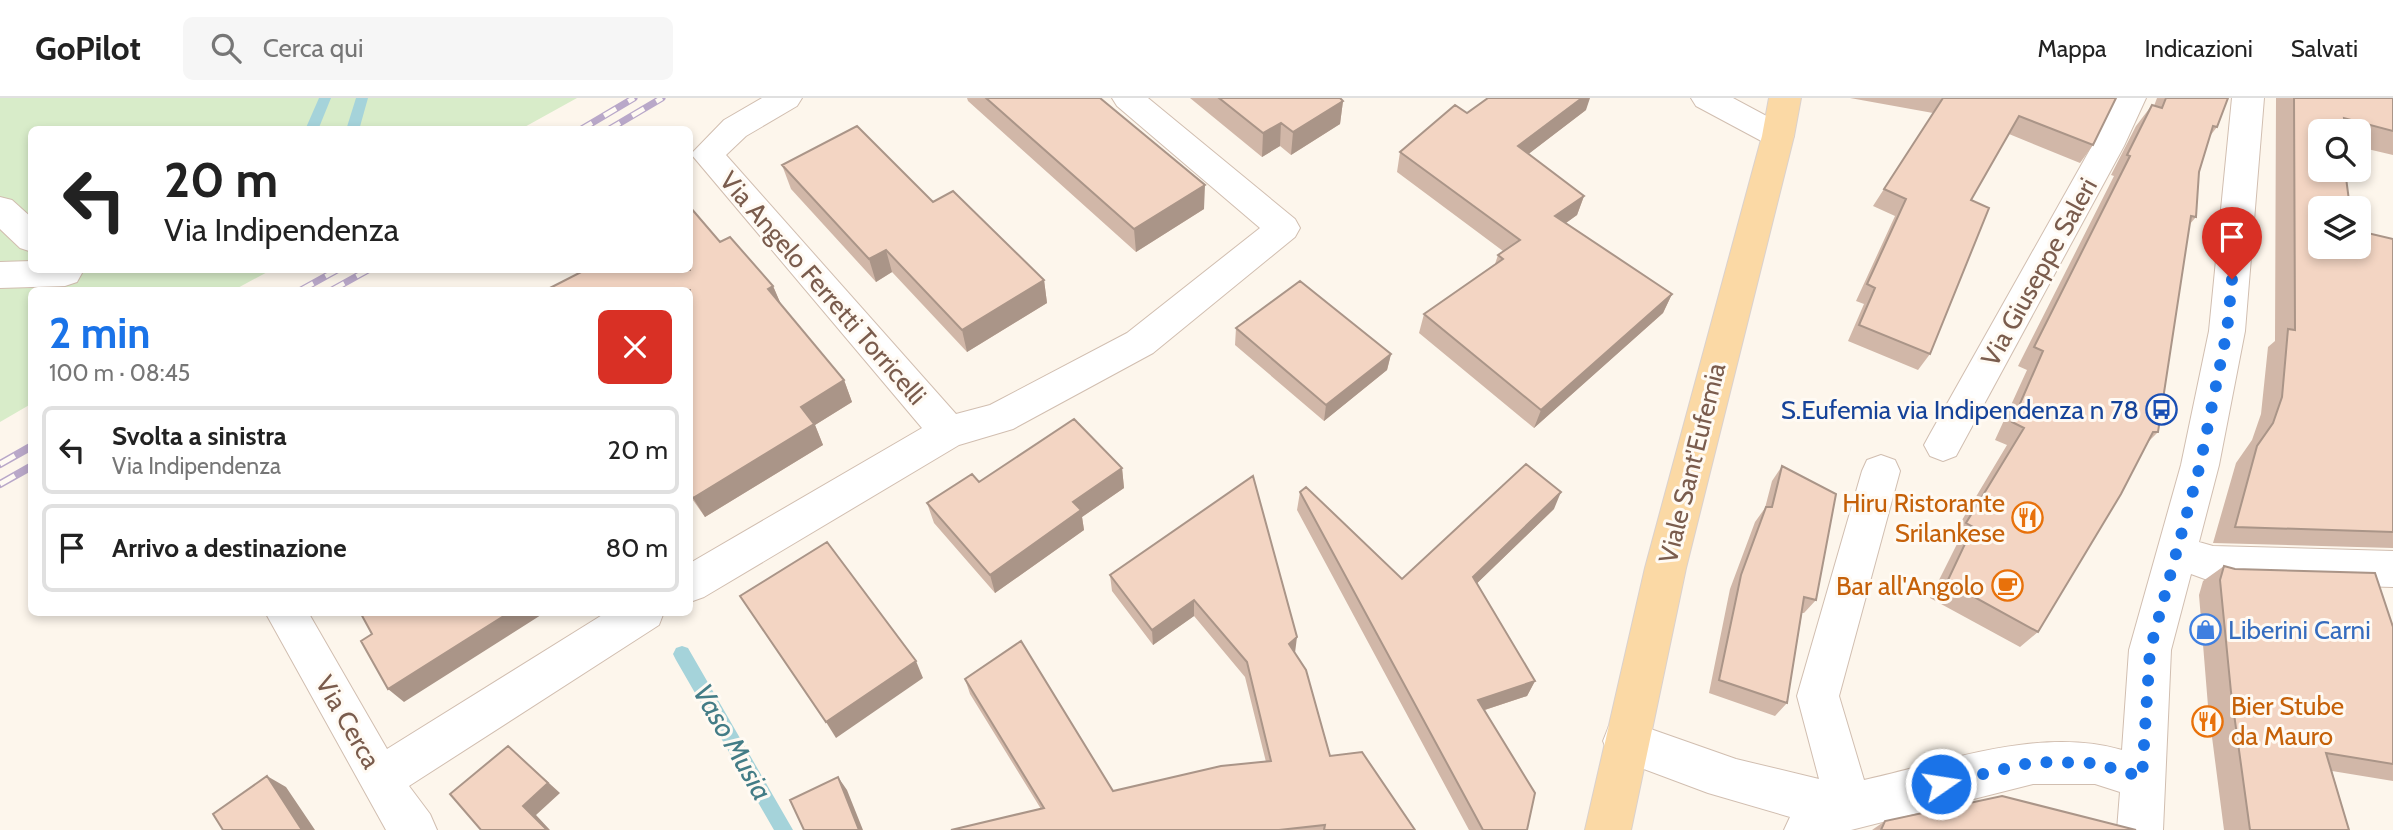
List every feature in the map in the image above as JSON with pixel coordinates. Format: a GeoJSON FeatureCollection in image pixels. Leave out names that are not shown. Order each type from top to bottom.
{"type":"FeatureCollection","features":[{"type":"Feature","properties":{"kind":"main road","name":"Viale Sant'Eufemia"},"geometry":{"type":"LineString","coordinates":[[1608,830],[1625,741],[1698,435],[1778,136],[1785,98]]}},
{"type":"Feature","properties":{"kind":"street","name":"Via Angelo Ferretti Torricelli"},"geometry":{"type":"LineString","coordinates":[[786,98],[735,128],[707,154],[948,432]]}},
{"type":"Feature","properties":{"kind":"street","name":"Via Angelo Ferretti Torricelli"},"geometry":{"type":"LineString","coordinates":[[693,582],[948,432],[1000,418],[1140,343],[1283,228],[1128,98]]}},
{"type":"Feature","properties":{"kind":"street"},"geometry":{"type":"LineString","coordinates":[[1707,98],[1778,136]]}},
{"type":"Feature","properties":{"kind":"street","name":"Via Giuseppe Saleri"},"geometry":{"type":"LineString","coordinates":[[1943,445],[2108,146],[2130,98]]}},
{"type":"Feature","properties":{"kind":"street"},"geometry":{"type":"LineString","coordinates":[[2140,830],[2150,650],[2200,465],[2227,331],[2248,98]]}},
{"type":"Feature","properties":{"kind":"street"},"geometry":{"type":"LineString","coordinates":[[0,209],[28,235]]}},
{"type":"Feature","properties":{"kind":"street"},"geometry":{"type":"LineString","coordinates":[[0,275],[68,278]]}},
{"type":"Feature","properties":{"kind":"street"},"geometry":{"type":"LineString","coordinates":[[1849,806],[1818,696],[1881,471]]}},
{"type":"Feature","properties":{"kind":"street"},"geometry":{"type":"LineString","coordinates":[[2175,551],[2213,564],[2393,569]]}},
{"type":"Feature","properties":{"kind":"street","name":"Via Cerca"},"geometry":{"type":"LineString","coordinates":[[287,616],[380,779],[414,830]]}},
{"type":"Feature","properties":{"kind":"street"},"geometry":{"type":"LineString","coordinates":[[380,779],[638,616]]}},
{"type":"Feature","properties":{"kind":"street"},"geometry":{"type":"LineString","coordinates":[[1625,741],[1724,779],[1791,797],[1849,806]]}},
{"type":"Feature","properties":{"kind":"street"},"geometry":{"type":"LineString","coordinates":[[1807,830],[1849,806],[2034,762],[2095,763],[2142,777]]}},
{"type":"Feature","properties":{"kind":"green space"},"geometry":{"type":"Polygon","coordinates":[[[0,98],[577,98],[526,126],[28,126],[28,273],[265,273],[240,287],[28,287],[28,406],[0,422],[0,98]]]}},
{"type":"Feature","properties":{"kind":"building"},"geometry":{"type":"Polygon","coordinates":[[[986,98],[1100,98],[1205,185],[1134,229],[986,98]]]}},
{"type":"Feature","properties":{"kind":"building"},"geometry":{"type":"Polygon","coordinates":[[[1219,98],[1340,98],[1343,101],[1293,132],[1281,123],[1263,133],[1219,98]]]}},
{"type":"Feature","properties":{"kind":"building"},"geometry":{"type":"Polygon","coordinates":[[[1488,98],[1582,98],[1518,146],[1584,196],[1555,216],[1672,294],[1541,410],[1424,314],[1503,259],[1498,255],[1520,240],[1400,152],[1455,105],[1467,113],[1488,98]]]}},
{"type":"Feature","properties":{"kind":"building"},"geometry":{"type":"Polygon","coordinates":[[[1943,98],[2116,98],[2093,145],[2019,116],[1971,200],[1989,208],[1930,354],[1859,325],[1875,288],[1867,284],[1906,199],[1884,189],[1943,98]]]}},
{"type":"Feature","properties":{"kind":"building"},"geometry":{"type":"Polygon","coordinates":[[[2166,98],[2228,98],[2217,127],[2213,126],[2199,172],[2196,217],[2191,216],[2158,432],[2153,432],[2121,494],[2038,632],[1947,582],[1973,527],[1966,523],[2024,428],[2012,422],[2043,351],[2034,347],[2130,156],[2127,155],[2152,105],[2162,108],[2166,98]]]}},
{"type":"Feature","properties":{"kind":"building"},"geometry":{"type":"Polygon","coordinates":[[[2294,98],[2393,98],[2393,131],[2371,125],[2371,119],[2308,119],[2308,182],[2347,182],[2348,196],[2308,196],[2308,259],[2371,259],[2371,234],[2393,239],[2393,532],[2235,527],[2257,446],[2273,423],[2282,397],[2288,329],[2295,330],[2294,98]]]}},
{"type":"Feature","properties":{"kind":"building"},"geometry":{"type":"Polygon","coordinates":[[[857,126],[933,202],[953,191],[1044,280],[962,330],[886,250],[869,259],[782,165],[857,126]]]}},
{"type":"Feature","properties":{"kind":"building"},"geometry":{"type":"Polygon","coordinates":[[[693,210],[720,242],[730,237],[773,286],[768,289],[844,380],[801,407],[814,424],[693,498],[693,287],[552,287],[579,273],[693,273],[693,210]]]}},
{"type":"Feature","properties":{"kind":"building"},"geometry":{"type":"Polygon","coordinates":[[[1300,281],[1391,354],[1326,405],[1236,328],[1300,281]]]}},
{"type":"Feature","properties":{"kind":"building"},"geometry":{"type":"Polygon","coordinates":[[[1074,419],[1122,468],[1073,502],[1081,510],[990,575],[927,503],[972,474],[979,482],[1074,419]]]}},
{"type":"Feature","properties":{"kind":"building"},"geometry":{"type":"Polygon","coordinates":[[[1526,464],[1561,492],[1473,577],[1535,681],[1478,700],[1535,793],[1527,830],[1483,830],[1300,492],[1306,487],[1402,579],[1526,464]]]}},
{"type":"Feature","properties":{"kind":"building"},"geometry":{"type":"Polygon","coordinates":[[[1782,466],[1836,494],[1816,600],[1804,597],[1787,703],[1719,680],[1741,575],[1766,507],[1772,507],[1782,466]]]}},
{"type":"Feature","properties":{"kind":"building"},"geometry":{"type":"Polygon","coordinates":[[[1253,476],[1297,637],[1289,644],[1306,670],[1330,756],[1362,752],[1415,830],[1324,830],[1325,825],[1279,830],[951,830],[1044,808],[965,679],[1021,641],[1113,791],[1221,766],[1271,761],[1247,662],[1194,600],[1152,630],[1110,575],[1253,476]]]}},
{"type":"Feature","properties":{"kind":"building"},"geometry":{"type":"Polygon","coordinates":[[[827,542],[916,661],[826,722],[740,596],[827,542]]]}},
{"type":"Feature","properties":{"kind":"building"},"geometry":{"type":"Polygon","coordinates":[[[2224,566],[2235,569],[2375,573],[2393,627],[2393,764],[2326,753],[2349,830],[2250,830],[2231,692],[2220,580],[2224,566]]]}},
{"type":"Feature","properties":{"kind":"building"},"geometry":{"type":"Polygon","coordinates":[[[362,616],[504,616],[388,689],[361,641],[372,634],[362,616]]]}},
{"type":"Feature","properties":{"kind":"building"},"geometry":{"type":"Polygon","coordinates":[[[508,746],[548,783],[523,806],[547,830],[481,830],[450,794],[508,746]]]}},
{"type":"Feature","properties":{"kind":"building"},"geometry":{"type":"Polygon","coordinates":[[[267,776],[302,830],[223,830],[213,814],[267,776]]]}},
{"type":"Feature","properties":{"kind":"building"},"geometry":{"type":"Polygon","coordinates":[[[838,777],[859,830],[804,830],[790,800],[838,777]]]}},
{"type":"Feature","properties":{"kind":"building"},"geometry":{"type":"Polygon","coordinates":[[[2002,796],[2136,830],[1881,830],[1885,821],[2002,796]]]}},
{"type":"Feature","properties":{"kind":"waterway","name":"Vaso Musia"},"geometry":{"type":"LineString","coordinates":[[313,126],[325,98]]}},
{"type":"Feature","properties":{"kind":"waterway","name":"Vaso Musia"},"geometry":{"type":"LineString","coordinates":[[353,126],[362,98]]}},
{"type":"Feature","properties":{"kind":"waterway","name":"Vaso Musia"},"geometry":{"type":"LineString","coordinates":[[682,654],[784,830]]}},
{"type":"Feature","properties":{"kind":"railway"},"geometry":{"type":"LineString","coordinates":[[587,126],[634,98]]}},
{"type":"Feature","properties":{"kind":"railway"},"geometry":{"type":"LineString","coordinates":[[615,126],[662,98]]}},
{"type":"Feature","properties":{"kind":"railway"},"geometry":{"type":"LineString","coordinates":[[306,287],[332,273]]}},
{"type":"Feature","properties":{"kind":"railway"},"geometry":{"type":"LineString","coordinates":[[337,287],[363,273]]}},
{"type":"Feature","properties":{"kind":"railway"},"geometry":{"type":"LineString","coordinates":[[0,464],[28,448]]}},
{"type":"Feature","properties":{"kind":"railway"},"geometry":{"type":"LineString","coordinates":[[0,484],[28,468]]}},
{"type":"Feature","properties":{"kind":"place","name":"S.Eufemia via Indipendenza n 78"},"geometry":{"type":"Point","coordinates":[2162,410]}},
{"type":"Feature","properties":{"kind":"place","name":"Hiru Ristorante Srilankese"},"geometry":{"type":"Point","coordinates":[2028,518]}},
{"type":"Feature","properties":{"kind":"place","name":"Bar all'Angolo"},"geometry":{"type":"Point","coordinates":[2007,586]}},
{"type":"Feature","properties":{"kind":"place","name":"Liberini Carni"},"geometry":{"type":"Point","coordinates":[2205,630]}},
{"type":"Feature","properties":{"kind":"place","name":"Bier Stube da Mauro"},"geometry":{"type":"Point","coordinates":[2208,721]}},
{"type":"Feature","properties":{"kind":"route"},"geometry":{"type":"LineString","coordinates":[[1941,784],[2034,762],[2095,763],[2142,777],[2150,650],[2200,465],[2227,331],[2232,279]]}}]}
